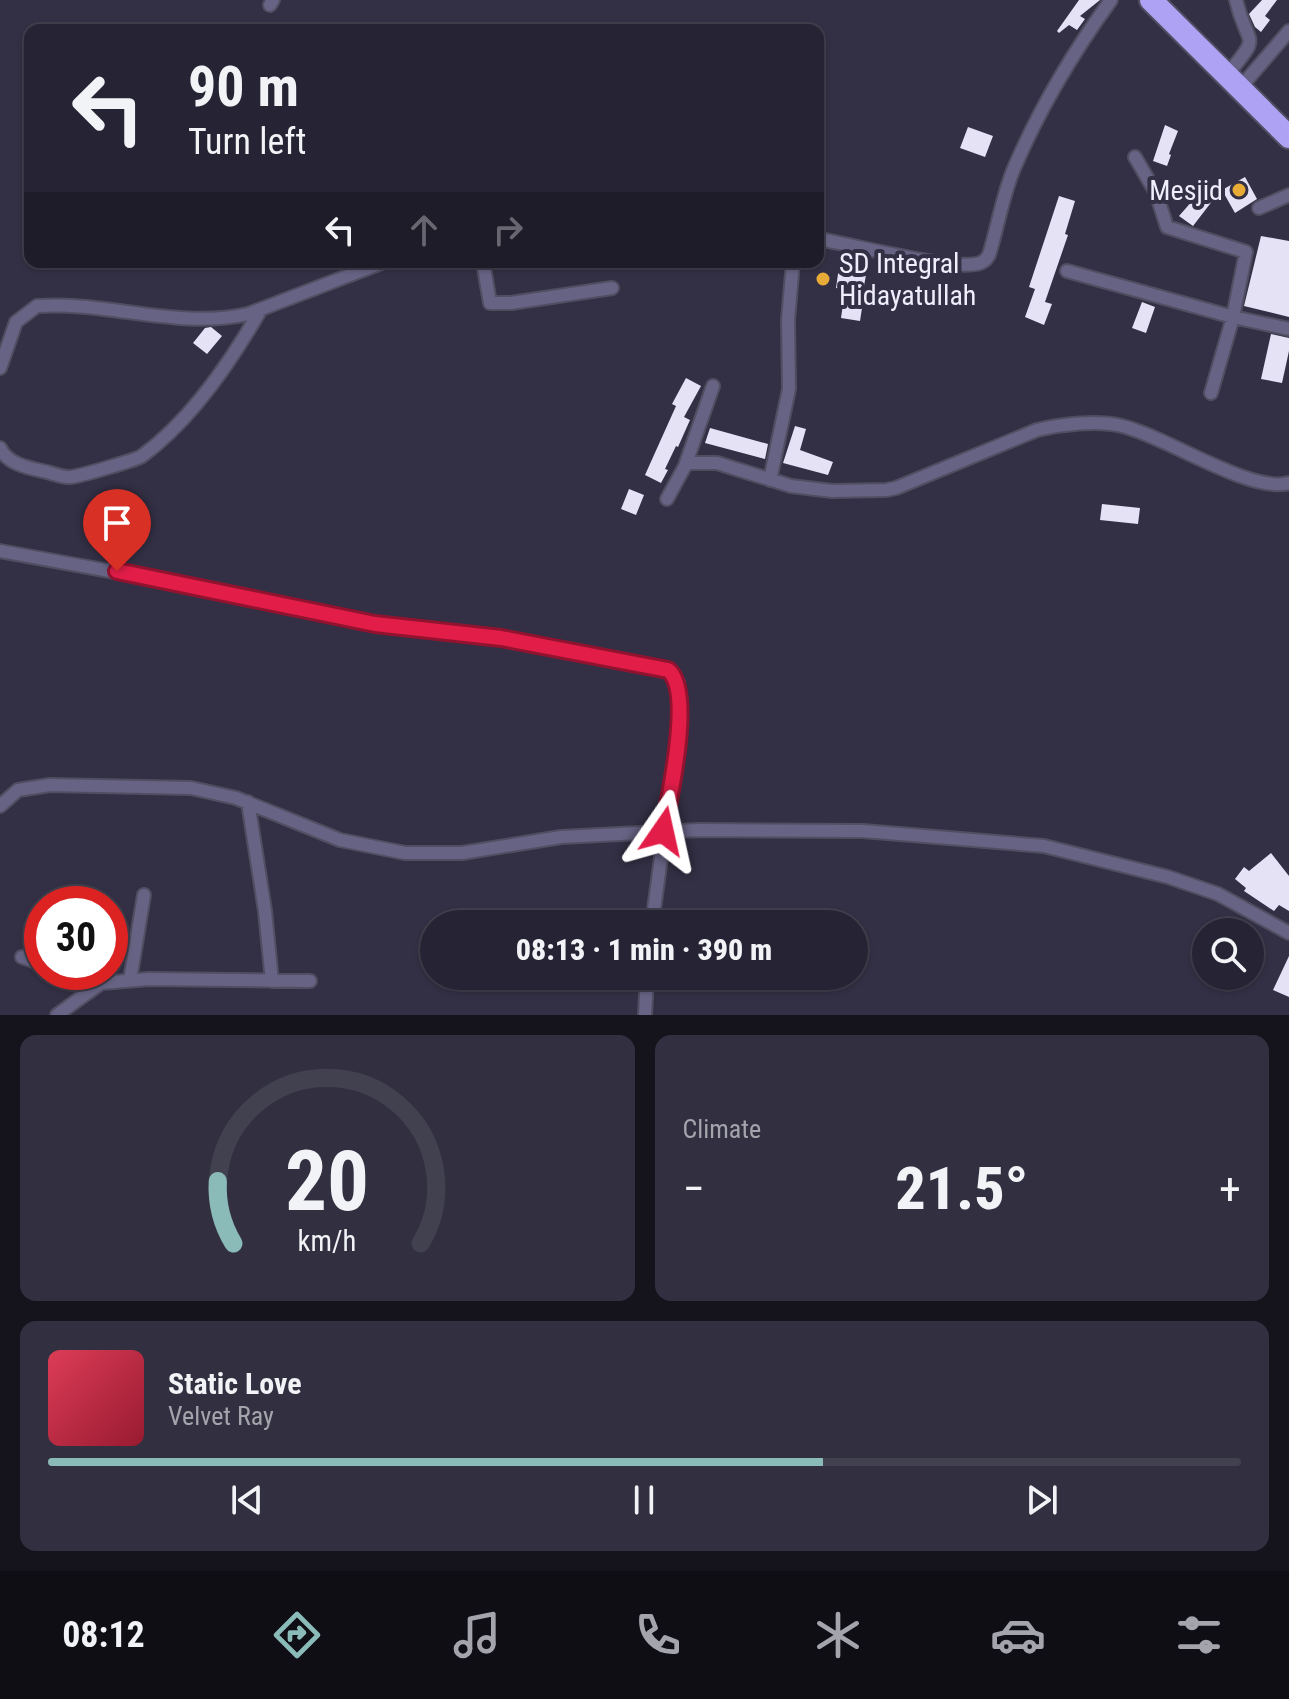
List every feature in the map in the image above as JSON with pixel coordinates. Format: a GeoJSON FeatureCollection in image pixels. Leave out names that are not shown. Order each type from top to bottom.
{"type":"FeatureCollection","features":[{"type":"Feature","properties":{"kind":"highway"},"geometry":{"type":"LineString","coordinates":[[1151,0],[1289,137]]}},
{"type":"Feature","properties":{"kind":"street"},"geometry":{"type":"LineString","coordinates":[[824,240],[948,264],[979,264],[985,260],[1013,169],[1079,48],[1111,0]]}},
{"type":"Feature","properties":{"kind":"street"},"geometry":{"type":"LineString","coordinates":[[1233,82],[1251,40],[1236,0]]}},
{"type":"Feature","properties":{"kind":"street"},"geometry":{"type":"LineString","coordinates":[[1233,82],[1289,31]]}},
{"type":"Feature","properties":{"kind":"street"},"geometry":{"type":"LineString","coordinates":[[1135,157],[1156,193],[1167,227],[1246,252],[1233,317],[1211,393]]}},
{"type":"Feature","properties":{"kind":"street"},"geometry":{"type":"LineString","coordinates":[[1259,208],[1289,195]]}},
{"type":"Feature","properties":{"kind":"street"},"geometry":{"type":"LineString","coordinates":[[0,368],[16,322],[21,315],[37,306],[124,310],[193,321],[226,319],[368,268]]}},
{"type":"Feature","properties":{"kind":"street"},"geometry":{"type":"LineString","coordinates":[[484,268],[490,303],[511,303],[612,288]]}},
{"type":"Feature","properties":{"kind":"street"},"geometry":{"type":"LineString","coordinates":[[770,480],[789,389],[788,320],[792,268]]}},
{"type":"Feature","properties":{"kind":"street"},"geometry":{"type":"LineString","coordinates":[[1067,271],[1233,317],[1289,329]]}},
{"type":"Feature","properties":{"kind":"street"},"geometry":{"type":"LineString","coordinates":[[0,448],[4,455],[24,467],[69,477],[139,458],[215,380],[241,345],[261,309]]}},
{"type":"Feature","properties":{"kind":"street"},"geometry":{"type":"LineString","coordinates":[[667,499],[685,466],[713,386]]}},
{"type":"Feature","properties":{"kind":"street"},"geometry":{"type":"LineString","coordinates":[[685,466],[689,463],[717,463],[791,486],[832,491],[896,488],[1037,430],[1100,424],[1122,426],[1251,480],[1276,485],[1289,483]]}},
{"type":"Feature","properties":{"kind":"street"},"geometry":{"type":"LineString","coordinates":[[0,551],[230,593],[375,624],[501,638],[663,668],[672,673],[678,682],[679,725],[675,772],[663,831],[654,910]]}},
{"type":"Feature","properties":{"kind":"street"},"geometry":{"type":"LineString","coordinates":[[0,806],[18,790],[50,785],[181,787],[248,802],[340,840],[405,853],[462,853],[561,837],[663,831],[863,831],[1044,846],[1168,877],[1218,894],[1289,932]]}},
{"type":"Feature","properties":{"kind":"street"},"geometry":{"type":"LineString","coordinates":[[248,802],[272,981]]}},
{"type":"Feature","properties":{"kind":"street"},"geometry":{"type":"LineString","coordinates":[[144,895],[130,980],[310,981]]}},
{"type":"Feature","properties":{"kind":"street"},"geometry":{"type":"LineString","coordinates":[[57,1015],[91,990]]}},
{"type":"Feature","properties":{"kind":"street"},"geometry":{"type":"LineString","coordinates":[[645,1015],[646,990]]}},
{"type":"Feature","properties":{"kind":"building"},"geometry":{"type":"Polygon","coordinates":[[[1079,0],[1100,0],[1080,16],[1085,19],[1077,30],[1069,25],[1059,33],[1057,31],[1079,0]]]}},
{"type":"Feature","properties":{"kind":"building"},"geometry":{"type":"Polygon","coordinates":[[[1262,0],[1277,0],[1265,16],[1270,20],[1261,32],[1249,14],[1262,0]]]}},
{"type":"Feature","properties":{"kind":"building"},"geometry":{"type":"Polygon","coordinates":[[[1165,125],[1178,131],[1167,166],[1153,161],[1165,125]]]}},
{"type":"Feature","properties":{"kind":"building"},"geometry":{"type":"Polygon","coordinates":[[[968,127],[993,136],[985,157],[960,148],[968,127]]]}},
{"type":"Feature","properties":{"kind":"building"},"geometry":{"type":"Polygon","coordinates":[[[1245,177],[1257,199],[1235,213],[1222,190],[1245,177]]]}},
{"type":"Feature","properties":{"kind":"building"},"geometry":{"type":"Polygon","coordinates":[[[1201,191],[1213,200],[1193,226],[1179,216],[1201,191]]]}},
{"type":"Feature","properties":{"kind":"building"},"geometry":{"type":"Polygon","coordinates":[[[1059,196],[1075,201],[1065,234],[1068,235],[1045,302],[1052,304],[1044,325],[1025,317],[1035,289],[1029,287],[1059,196]]]}},
{"type":"Feature","properties":{"kind":"building"},"geometry":{"type":"Polygon","coordinates":[[[1261,236],[1289,241],[1289,317],[1244,306],[1261,236]]]}},
{"type":"Feature","properties":{"kind":"building"},"geometry":{"type":"Polygon","coordinates":[[[841,253],[869,259],[860,321],[841,318],[845,290],[836,288],[841,253]]]}},
{"type":"Feature","properties":{"kind":"building"},"geometry":{"type":"Polygon","coordinates":[[[1142,302],[1155,307],[1146,333],[1132,328],[1142,302]]]}},
{"type":"Feature","properties":{"kind":"building"},"geometry":{"type":"Polygon","coordinates":[[[211,327],[222,336],[207,354],[193,343],[205,328],[211,327]]]}},
{"type":"Feature","properties":{"kind":"building"},"geometry":{"type":"Polygon","coordinates":[[[1271,334],[1289,338],[1282,383],[1261,379],[1271,334]]]}},
{"type":"Feature","properties":{"kind":"building"},"geometry":{"type":"Polygon","coordinates":[[[686,378],[701,386],[684,417],[690,420],[661,483],[645,475],[676,406],[672,404],[686,378]]]}},
{"type":"Feature","properties":{"kind":"building"},"geometry":{"type":"Polygon","coordinates":[[[795,426],[806,429],[800,450],[833,462],[828,475],[783,463],[795,426]]]}},
{"type":"Feature","properties":{"kind":"building"},"geometry":{"type":"Polygon","coordinates":[[[710,428],[768,444],[765,459],[705,443],[710,428]]]}},
{"type":"Feature","properties":{"kind":"building"},"geometry":{"type":"Polygon","coordinates":[[[629,489],[644,495],[636,515],[621,509],[629,489]]]}},
{"type":"Feature","properties":{"kind":"building"},"geometry":{"type":"Polygon","coordinates":[[[1102,504],[1140,508],[1138,524],[1100,520],[1102,504]]]}},
{"type":"Feature","properties":{"kind":"building"},"geometry":{"type":"Polygon","coordinates":[[[1271,853],[1289,876],[1289,911],[1279,905],[1274,911],[1244,891],[1246,888],[1235,879],[1244,867],[1249,871],[1271,853]]]}},
{"type":"Feature","properties":{"kind":"building"},"geometry":{"type":"Polygon","coordinates":[[[1289,956],[1289,997],[1273,990],[1289,956]]]}},
{"type":"Feature","properties":{"kind":"place","name":"Mesjid"},"geometry":{"type":"Point","coordinates":[1239,190]}},
{"type":"Feature","properties":{"kind":"place","name":"SD Integral Hidayatullah"},"geometry":{"type":"Point","coordinates":[823,279]}},
{"type":"Feature","properties":{"kind":"route"},"geometry":{"type":"LineString","coordinates":[[117,571],[375,624],[501,638],[668,670],[678,682],[679,725],[675,772],[663,831]]}}]}
